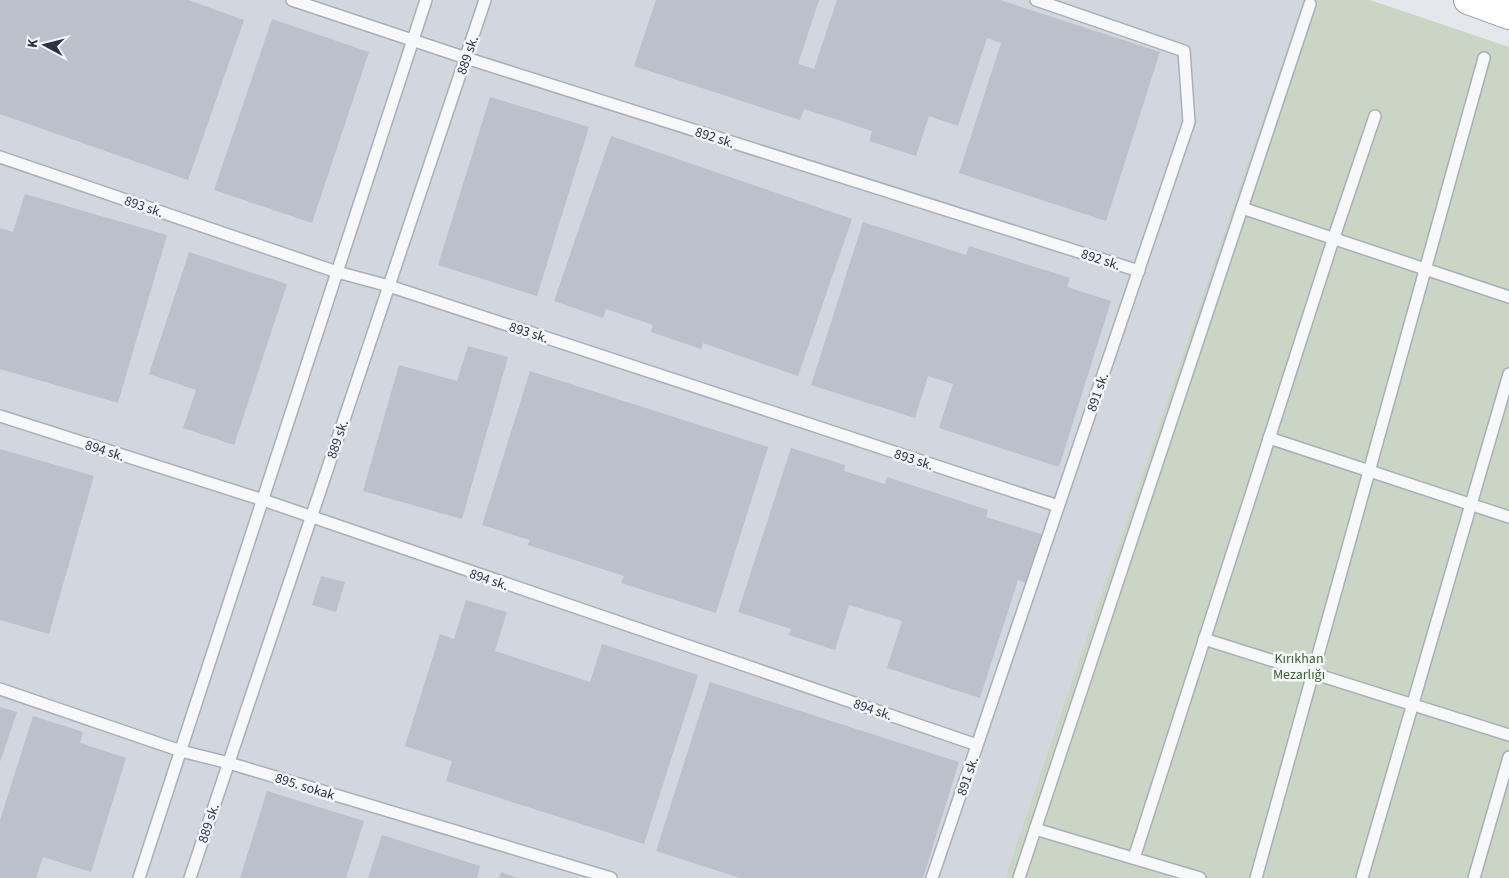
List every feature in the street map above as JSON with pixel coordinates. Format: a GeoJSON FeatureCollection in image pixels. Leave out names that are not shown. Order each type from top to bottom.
{"type":"FeatureCollection","features":[{"type":"Feature","properties":{"kind":"highway"},"geometry":{"type":"LineString","coordinates":[[1468,0],[1509,15]]}},
{"type":"Feature","properties":{"kind":"lane","name":"892 sk."},"geometry":{"type":"LineString","coordinates":[[292,0],[466,58],[1139,271]]}},
{"type":"Feature","properties":{"kind":"lane"},"geometry":{"type":"LineString","coordinates":[[139,878],[426,0]]}},
{"type":"Feature","properties":{"kind":"lane","name":"889 sk."},"geometry":{"type":"LineString","coordinates":[[190,878],[485,0]]}},
{"type":"Feature","properties":{"kind":"lane","name":"891 sk."},"geometry":{"type":"LineString","coordinates":[[932,878],[1189,122],[1184,51],[1036,0]]}},
{"type":"Feature","properties":{"kind":"lane"},"geometry":{"type":"LineString","coordinates":[[1019,878],[1310,4]]}},
{"type":"Feature","properties":{"kind":"lane"},"geometry":{"type":"LineString","coordinates":[[1256,878],[1484,58]]}},
{"type":"Feature","properties":{"kind":"lane"},"geometry":{"type":"LineString","coordinates":[[1134,858],[1333,240],[1375,116]]}},
{"type":"Feature","properties":{"kind":"lane","name":"893 sk."},"geometry":{"type":"LineString","coordinates":[[0,157],[338,272],[389,286],[1058,506]]}},
{"type":"Feature","properties":{"kind":"lane"},"geometry":{"type":"LineString","coordinates":[[1242,208],[1509,298]]}},
{"type":"Feature","properties":{"kind":"lane"},"geometry":{"type":"LineString","coordinates":[[1362,878],[1509,374]]}},
{"type":"Feature","properties":{"kind":"lane","name":"894 sk."},"geometry":{"type":"LineString","coordinates":[[0,416],[263,500],[978,745]]}},
{"type":"Feature","properties":{"kind":"lane"},"geometry":{"type":"LineString","coordinates":[[1269,438],[1509,517]]}},
{"type":"Feature","properties":{"kind":"lane"},"geometry":{"type":"LineString","coordinates":[[1204,639],[1509,735]]}},
{"type":"Feature","properties":{"kind":"lane","name":"895. sokak"},"geometry":{"type":"LineString","coordinates":[[0,689],[181,751],[229,763],[611,878]]}},
{"type":"Feature","properties":{"kind":"lane"},"geometry":{"type":"LineString","coordinates":[[1474,878],[1509,757]]}},
{"type":"Feature","properties":{"kind":"lane"},"geometry":{"type":"LineString","coordinates":[[1035,828],[1200,878]]}},
{"type":"Feature","properties":{"kind":"shaded area"},"geometry":{"type":"Polygon","coordinates":[[[0,0],[1303,0],[1005,878],[0,878],[0,0]]]}},
{"type":"Feature","properties":{"kind":"green space","name":"Kırıkhan Mezarlığı"},"geometry":{"type":"Polygon","coordinates":[[[1303,0],[1370,0],[1509,47],[1509,878],[1005,878],[1303,0]]]}},
{"type":"Feature","properties":{"kind":"building"},"geometry":{"type":"Polygon","coordinates":[[[0,0],[188,0],[244,20],[188,180],[0,114],[0,0]]]}},
{"type":"Feature","properties":{"kind":"building"},"geometry":{"type":"Polygon","coordinates":[[[656,0],[819,0],[798,64],[814,69],[837,0],[1000,0],[1160,52],[1106,221],[959,173],[1001,43],[987,38],[958,126],[929,116],[916,156],[869,141],[872,131],[804,109],[800,120],[634,66],[656,0]]]}},
{"type":"Feature","properties":{"kind":"building"},"geometry":{"type":"Polygon","coordinates":[[[272,19],[369,52],[312,223],[214,190],[272,19]]]}},
{"type":"Feature","properties":{"kind":"building"},"geometry":{"type":"Polygon","coordinates":[[[490,97],[589,127],[537,296],[438,265],[490,97]]]}},
{"type":"Feature","properties":{"kind":"building"},"geometry":{"type":"Polygon","coordinates":[[[611,136],[852,219],[798,376],[703,343],[701,349],[651,332],[653,325],[606,309],[603,318],[554,301],[611,136]]]}},
{"type":"Feature","properties":{"kind":"building"},"geometry":{"type":"Polygon","coordinates":[[[25,194],[167,235],[118,403],[0,369],[0,228],[13,232],[25,194]]]}},
{"type":"Feature","properties":{"kind":"building"},"geometry":{"type":"Polygon","coordinates":[[[863,222],[966,255],[969,246],[1070,278],[1067,287],[1111,301],[1059,467],[939,428],[953,384],[928,376],[915,418],[811,385],[863,222]]]}},
{"type":"Feature","properties":{"kind":"building"},"geometry":{"type":"Polygon","coordinates":[[[189,252],[287,284],[234,445],[183,428],[196,390],[149,374],[189,252]]]}},
{"type":"Feature","properties":{"kind":"building"},"geometry":{"type":"Polygon","coordinates":[[[468,346],[508,357],[462,519],[363,491],[399,365],[457,381],[468,346]]]}},
{"type":"Feature","properties":{"kind":"building"},"geometry":{"type":"Polygon","coordinates":[[[530,371],[768,447],[716,613],[621,583],[624,576],[528,545],[530,540],[482,525],[530,371]]]}},
{"type":"Feature","properties":{"kind":"building"},"geometry":{"type":"Polygon","coordinates":[[[791,448],[845,465],[844,471],[885,484],[887,477],[988,510],[986,517],[1044,535],[1028,584],[1018,580],[980,698],[887,668],[902,621],[849,605],[835,650],[789,635],[791,629],[738,612],[791,448]]]}},
{"type":"Feature","properties":{"kind":"building"},"geometry":{"type":"Polygon","coordinates":[[[0,449],[94,476],[49,634],[0,620],[0,449]]]}},
{"type":"Feature","properties":{"kind":"building"},"geometry":{"type":"Polygon","coordinates":[[[321,576],[345,582],[336,612],[312,605],[321,576]]]}},
{"type":"Feature","properties":{"kind":"building"},"geometry":{"type":"Polygon","coordinates":[[[466,600],[507,612],[495,651],[590,682],[602,644],[698,675],[644,844],[446,781],[452,761],[405,746],[440,634],[454,639],[466,600]]]}},
{"type":"Feature","properties":{"kind":"building"},"geometry":{"type":"Polygon","coordinates":[[[710,682],[959,762],[923,878],[740,878],[656,851],[710,682]]]}},
{"type":"Feature","properties":{"kind":"building"},"geometry":{"type":"Polygon","coordinates":[[[0,707],[17,712],[0,762],[0,707]]]}},
{"type":"Feature","properties":{"kind":"building"},"geometry":{"type":"Polygon","coordinates":[[[33,716],[83,732],[80,743],[126,758],[91,872],[43,857],[36,878],[0,878],[0,820],[33,716]]]}},
{"type":"Feature","properties":{"kind":"building"},"geometry":{"type":"Polygon","coordinates":[[[267,791],[364,821],[346,878],[240,878],[267,791]]]}},
{"type":"Feature","properties":{"kind":"building"},"geometry":{"type":"Polygon","coordinates":[[[382,835],[480,866],[477,878],[368,878],[382,835]]]}},
{"type":"Feature","properties":{"kind":"building"},"geometry":{"type":"Polygon","coordinates":[[[501,872],[518,878],[499,878],[501,872]]]}}]}
